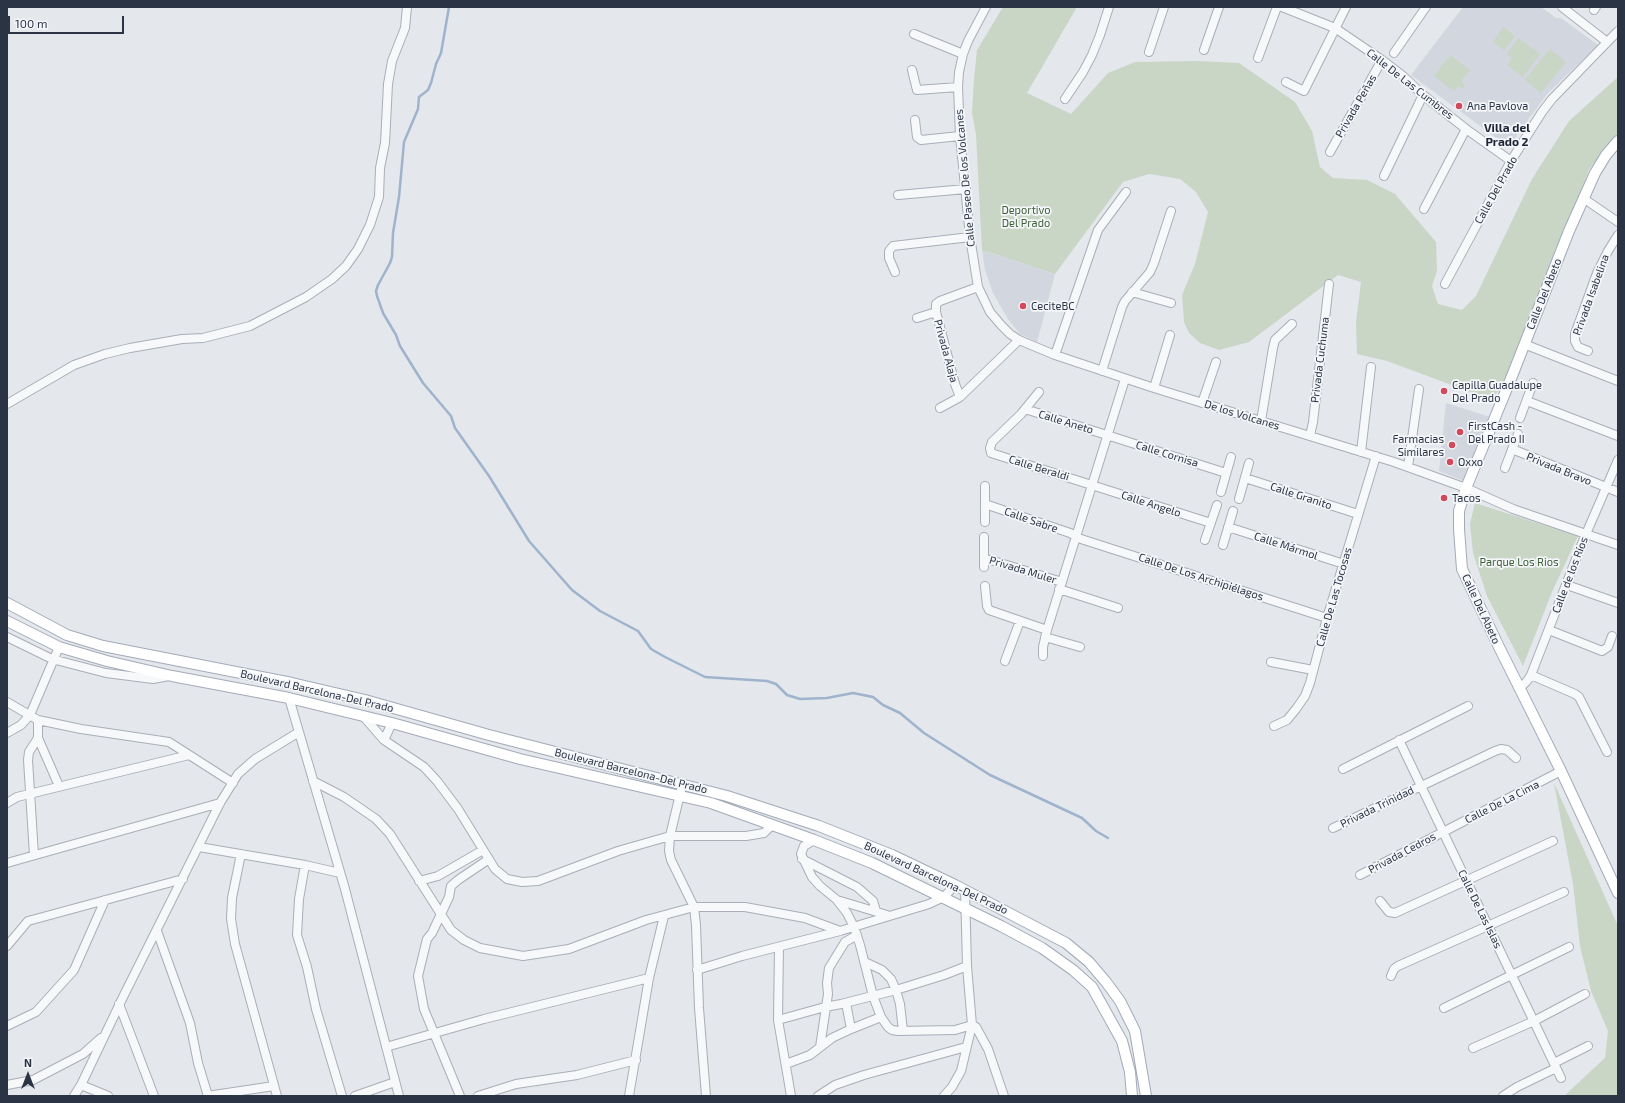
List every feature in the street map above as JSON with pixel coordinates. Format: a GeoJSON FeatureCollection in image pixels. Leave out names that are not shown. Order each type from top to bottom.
{"type":"FeatureCollection","features":[{"type":"Feature","properties":{"kind":"main road","name":"Calle Del Abeto"},"geometry":{"type":"LineString","coordinates":[[1618,141],[1606,155],[1595,173],[1583,198],[1466,488],[1459,511],[1462,569],[1618,893]]}},
{"type":"Feature","properties":{"kind":"main road","name":"Boulevard Barcelona-Del Prado"},"geometry":{"type":"LineString","coordinates":[[7,603],[67,635],[104,646],[292,683],[365,700],[489,735],[682,784],[727,796],[819,826],[892,855],[965,890],[1066,943],[1089,962],[1120,1001],[1135,1031],[1146,1096]]}},
{"type":"Feature","properties":{"kind":"main road","name":"Boulevard Barcelona-Del Prado"},"geometry":{"type":"LineString","coordinates":[[7,621],[59,647],[107,661],[172,676],[289,698],[392,723],[520,759],[711,803],[814,840],[872,863],[966,908],[1042,948],[1073,970],[1092,988],[1122,1041],[1130,1072],[1132,1096]]}},
{"type":"Feature","properties":{"kind":"street"},"geometry":{"type":"LineString","coordinates":[[7,404],[74,365],[105,354],[130,348],[203,338],[250,326],[306,297],[332,279],[346,266],[358,249],[370,224],[379,197],[380,168],[385,143],[388,84],[392,61],[405,28],[406,7]]}},
{"type":"Feature","properties":{"kind":"street","name":"Calle Paseo De los Volcanes"},"geometry":{"type":"LineString","coordinates":[[985,7],[963,54],[958,87],[960,136],[970,237],[978,287],[990,312],[1001,325],[1019,340]]}},
{"type":"Feature","properties":{"kind":"street"},"geometry":{"type":"LineString","coordinates":[[1065,99],[1086,66],[1100,35],[1109,7]]}},
{"type":"Feature","properties":{"kind":"street"},"geometry":{"type":"LineString","coordinates":[[1149,52],[1164,7]]}},
{"type":"Feature","properties":{"kind":"street"},"geometry":{"type":"LineString","coordinates":[[1204,50],[1220,7]]}},
{"type":"Feature","properties":{"kind":"street"},"geometry":{"type":"LineString","coordinates":[[1258,58],[1277,7]]}},
{"type":"Feature","properties":{"kind":"street","name":"Calle De Las Cumbres"},"geometry":{"type":"LineString","coordinates":[[1282,7],[1335,28],[1382,60],[1466,129],[1511,160]]}},
{"type":"Feature","properties":{"kind":"street"},"geometry":{"type":"LineString","coordinates":[[1286,82],[1304,91],[1346,7]]}},
{"type":"Feature","properties":{"kind":"street"},"geometry":{"type":"LineString","coordinates":[[1562,7],[1607,42]]}},
{"type":"Feature","properties":{"kind":"street"},"geometry":{"type":"LineString","coordinates":[[1394,53],[1421,8]]}},
{"type":"Feature","properties":{"kind":"street","name":"Calle Del Prado"},"geometry":{"type":"LineString","coordinates":[[1445,284],[1511,160],[1552,98],[1618,31]]}},
{"type":"Feature","properties":{"kind":"street"},"geometry":{"type":"LineString","coordinates":[[914,34],[963,54]]}},
{"type":"Feature","properties":{"kind":"street","name":"Privada Peñas"},"geometry":{"type":"LineString","coordinates":[[1330,152],[1382,60]]}},
{"type":"Feature","properties":{"kind":"street"},"geometry":{"type":"LineString","coordinates":[[912,70],[917,90],[958,87]]}},
{"type":"Feature","properties":{"kind":"street"},"geometry":{"type":"LineString","coordinates":[[1384,176],[1423,95]]}},
{"type":"Feature","properties":{"kind":"street"},"geometry":{"type":"LineString","coordinates":[[915,120],[918,139],[921,140],[960,136]]}},
{"type":"Feature","properties":{"kind":"street"},"geometry":{"type":"LineString","coordinates":[[1424,209],[1466,129]]}},
{"type":"Feature","properties":{"kind":"street"},"geometry":{"type":"LineString","coordinates":[[898,195],[966,189]]}},
{"type":"Feature","properties":{"kind":"street"},"geometry":{"type":"LineString","coordinates":[[1055,355],[1098,230],[1126,192]]}},
{"type":"Feature","properties":{"kind":"street"},"geometry":{"type":"LineString","coordinates":[[1583,198],[1618,222]]}},
{"type":"Feature","properties":{"kind":"street"},"geometry":{"type":"LineString","coordinates":[[1102,371],[1125,300],[1150,272],[1171,211]]}},
{"type":"Feature","properties":{"kind":"street","name":"Privada Isabelina"},"geometry":{"type":"LineString","coordinates":[[1588,351],[1578,347],[1575,341],[1575,334],[1597,273],[1618,235]]}},
{"type":"Feature","properties":{"kind":"street"},"geometry":{"type":"LineString","coordinates":[[895,272],[889,258],[889,249],[893,246],[970,237]]}},
{"type":"Feature","properties":{"kind":"street","name":"Privada Cuchuma"},"geometry":{"type":"LineString","coordinates":[[1310,436],[1313,422],[1329,284]]}},
{"type":"Feature","properties":{"kind":"street"},"geometry":{"type":"LineString","coordinates":[[917,318],[936,308],[940,301],[978,287]]}},
{"type":"Feature","properties":{"kind":"street"},"geometry":{"type":"LineString","coordinates":[[1132,292],[1171,303]]}},
{"type":"Feature","properties":{"kind":"street","name":"Privada Alaja"},"geometry":{"type":"LineString","coordinates":[[936,308],[955,384],[960,396]]}},
{"type":"Feature","properties":{"kind":"street"},"geometry":{"type":"LineString","coordinates":[[1261,421],[1272,348],[1275,340],[1292,324]]}},
{"type":"Feature","properties":{"kind":"street"},"geometry":{"type":"LineString","coordinates":[[1154,388],[1170,335]]}},
{"type":"Feature","properties":{"kind":"street"},"geometry":{"type":"LineString","coordinates":[[940,408],[960,396],[1019,340]]}},
{"type":"Feature","properties":{"kind":"street","name":"De los Volcanes"},"geometry":{"type":"LineString","coordinates":[[1019,340],[1055,355],[1124,379],[1376,456],[1466,488],[1513,509],[1618,545]]}},
{"type":"Feature","properties":{"kind":"street"},"geometry":{"type":"LineString","coordinates":[[1524,344],[1618,381]]}},
{"type":"Feature","properties":{"kind":"street"},"geometry":{"type":"LineString","coordinates":[[1202,403],[1216,362]]}},
{"type":"Feature","properties":{"kind":"street"},"geometry":{"type":"LineString","coordinates":[[1361,452],[1371,367]]}},
{"type":"Feature","properties":{"kind":"street"},"geometry":{"type":"LineString","coordinates":[[1043,656],[1046,634],[1060,585],[1124,379]]}},
{"type":"Feature","properties":{"kind":"street"},"geometry":{"type":"LineString","coordinates":[[1520,418],[1533,383]]}},
{"type":"Feature","properties":{"kind":"street"},"geometry":{"type":"LineString","coordinates":[[1408,467],[1419,389]]}},
{"type":"Feature","properties":{"kind":"street"},"geometry":{"type":"LineString","coordinates":[[1025,409],[1039,392]]}},
{"type":"Feature","properties":{"kind":"street"},"geometry":{"type":"LineString","coordinates":[[1527,401],[1618,436]]}},
{"type":"Feature","properties":{"kind":"street","name":"Calle Aneto"},"geometry":{"type":"LineString","coordinates":[[1025,409],[1107,435]]}},
{"type":"Feature","properties":{"kind":"street","name":"Calle Beraldi"},"geometry":{"type":"LineString","coordinates":[[1025,409],[992,442],[990,448],[991,453],[1092,485]]}},
{"type":"Feature","properties":{"kind":"street"},"geometry":{"type":"LineString","coordinates":[[1505,468],[1518,434]]}},
{"type":"Feature","properties":{"kind":"street","name":"Calle Cornisa"},"geometry":{"type":"LineString","coordinates":[[1107,435],[1226,473]]}},
{"type":"Feature","properties":{"kind":"street","name":"Privada Bravo"},"geometry":{"type":"LineString","coordinates":[[1512,450],[1618,492]]}},
{"type":"Feature","properties":{"kind":"street","name":"Calle De Las Tocosas"},"geometry":{"type":"LineString","coordinates":[[1274,726],[1286,720],[1296,709],[1305,696],[1310,683],[1327,618],[1376,456]]}},
{"type":"Feature","properties":{"kind":"street"},"geometry":{"type":"LineString","coordinates":[[1221,492],[1231,457]]}},
{"type":"Feature","properties":{"kind":"street","name":"Calle de los Ríos"},"geometry":{"type":"LineString","coordinates":[[1520,688],[1528,681],[1531,675],[1586,533],[1618,460]]}},
{"type":"Feature","properties":{"kind":"street"},"geometry":{"type":"LineString","coordinates":[[1239,499],[1249,463]]}},
{"type":"Feature","properties":{"kind":"street","name":"Calle Granito"},"geometry":{"type":"LineString","coordinates":[[1245,478],[1358,514]]}},
{"type":"Feature","properties":{"kind":"street","name":"Calle Angelo"},"geometry":{"type":"LineString","coordinates":[[1092,485],[1211,523]]}},
{"type":"Feature","properties":{"kind":"street"},"geometry":{"type":"LineString","coordinates":[[985,486],[985,522]]}},
{"type":"Feature","properties":{"kind":"street","name":"Calle Sabre"},"geometry":{"type":"LineString","coordinates":[[985,504],[1076,536]]}},
{"type":"Feature","properties":{"kind":"street"},"geometry":{"type":"LineString","coordinates":[[1205,540],[1217,505]]}},
{"type":"Feature","properties":{"kind":"street"},"geometry":{"type":"LineString","coordinates":[[1222,545],[1233,511]]}},
{"type":"Feature","properties":{"kind":"street","name":"Calle Mármol"},"geometry":{"type":"LineString","coordinates":[[1228,527],[1344,564]]}},
{"type":"Feature","properties":{"kind":"street","name":"Calle De Los Archipiélagos"},"geometry":{"type":"LineString","coordinates":[[1076,536],[1327,618]]}},
{"type":"Feature","properties":{"kind":"street"},"geometry":{"type":"LineString","coordinates":[[984,537],[984,567]]}},
{"type":"Feature","properties":{"kind":"street","name":"Privada Muler"},"geometry":{"type":"LineString","coordinates":[[984,558],[1060,585],[1118,608]]}},
{"type":"Feature","properties":{"kind":"street"},"geometry":{"type":"LineString","coordinates":[[1567,585],[1618,604]]}},
{"type":"Feature","properties":{"kind":"street"},"geometry":{"type":"LineString","coordinates":[[985,586],[987,606],[989,610],[1020,621],[1046,634],[1080,647]]}},
{"type":"Feature","properties":{"kind":"street"},"geometry":{"type":"LineString","coordinates":[[1005,661],[1020,621]]}},
{"type":"Feature","properties":{"kind":"street"},"geometry":{"type":"LineString","coordinates":[[1549,630],[1602,651],[1608,647],[1612,636]]}},
{"type":"Feature","properties":{"kind":"street"},"geometry":{"type":"LineString","coordinates":[[7,637],[52,659],[106,673],[133,678],[154,679],[172,676]]}},
{"type":"Feature","properties":{"kind":"street"},"geometry":{"type":"LineString","coordinates":[[7,733],[22,725],[30,715],[52,659],[59,647]]}},
{"type":"Feature","properties":{"kind":"street"},"geometry":{"type":"LineString","coordinates":[[1271,662],[1313,670]]}},
{"type":"Feature","properties":{"kind":"street"},"geometry":{"type":"LineString","coordinates":[[1531,675],[1579,697],[1607,752]]}},
{"type":"Feature","properties":{"kind":"street"},"geometry":{"type":"LineString","coordinates":[[289,698],[340,873],[399,1096]]}},
{"type":"Feature","properties":{"kind":"street"},"geometry":{"type":"LineString","coordinates":[[7,702],[38,720],[81,729],[169,742],[233,783]]}},
{"type":"Feature","properties":{"kind":"street"},"geometry":{"type":"LineString","coordinates":[[1343,769],[1468,706]]}},
{"type":"Feature","properties":{"kind":"street"},"geometry":{"type":"LineString","coordinates":[[363,716],[384,740],[424,767],[437,781],[458,809],[495,869],[507,879],[522,882],[538,881],[618,851],[670,836],[746,836],[764,833],[772,825]]}},
{"type":"Feature","properties":{"kind":"street"},"geometry":{"type":"LineString","coordinates":[[38,720],[38,738],[59,786]]}},
{"type":"Feature","properties":{"kind":"street"},"geometry":{"type":"LineString","coordinates":[[384,740],[392,723]]}},
{"type":"Feature","properties":{"kind":"street"},"geometry":{"type":"LineString","coordinates":[[74,1096],[184,879],[220,803],[238,774],[255,759],[299,732]]}},
{"type":"Feature","properties":{"kind":"street"},"geometry":{"type":"LineString","coordinates":[[34,855],[28,760],[29,752],[38,738]]}},
{"type":"Feature","properties":{"kind":"street","name":"Calle De Las Islas"},"geometry":{"type":"LineString","coordinates":[[1399,740],[1561,1078]]}},
{"type":"Feature","properties":{"kind":"street","name":"Privada Trinidad"},"geometry":{"type":"LineString","coordinates":[[1333,828],[1420,785],[1502,749],[1507,750],[1516,758]]}},
{"type":"Feature","properties":{"kind":"street"},"geometry":{"type":"LineString","coordinates":[[7,803],[17,797],[189,755]]}},
{"type":"Feature","properties":{"kind":"street","name":"Calle De La Cima"},"geometry":{"type":"LineString","coordinates":[[1443,832],[1561,772]]}},
{"type":"Feature","properties":{"kind":"street"},"geometry":{"type":"LineString","coordinates":[[313,781],[344,797],[376,819],[390,834],[450,930],[464,940],[480,948],[523,956],[569,949],[646,920],[694,907],[745,907],[805,918],[840,931]]}},
{"type":"Feature","properties":{"kind":"street"},"geometry":{"type":"LineString","coordinates":[[682,784],[670,836],[669,851],[694,907],[700,1023],[706,1096]]}},
{"type":"Feature","properties":{"kind":"street"},"geometry":{"type":"LineString","coordinates":[[7,863],[220,803]]}},
{"type":"Feature","properties":{"kind":"street","name":"Privada Cedros"},"geometry":{"type":"LineString","coordinates":[[1360,875],[1443,832]]}},
{"type":"Feature","properties":{"kind":"street"},"geometry":{"type":"LineString","coordinates":[[814,840],[801,850],[800,854],[812,877],[847,913],[857,935],[873,996],[881,1017],[888,1027],[892,1030],[903,1031],[955,1030],[972,1025]]}},
{"type":"Feature","properties":{"kind":"street"},"geometry":{"type":"LineString","coordinates":[[1380,901],[1389,912],[1395,913],[1554,841]]}},
{"type":"Feature","properties":{"kind":"street"},"geometry":{"type":"LineString","coordinates":[[199,847],[305,865],[340,873]]}},
{"type":"Feature","properties":{"kind":"street"},"geometry":{"type":"LineString","coordinates":[[419,881],[438,876],[483,850]]}},
{"type":"Feature","properties":{"kind":"street"},"geometry":{"type":"LineString","coordinates":[[241,854],[232,898],[231,919],[235,944],[277,1096]]}},
{"type":"Feature","properties":{"kind":"street"},"geometry":{"type":"LineString","coordinates":[[802,858],[857,887],[873,901],[876,911]]}},
{"type":"Feature","properties":{"kind":"street"},"geometry":{"type":"LineString","coordinates":[[460,1096],[424,1009],[418,976],[427,939],[432,933],[449,897],[451,886],[489,859]]}},
{"type":"Feature","properties":{"kind":"street"},"geometry":{"type":"LineString","coordinates":[[305,865],[299,899],[297,935],[307,967],[318,1016],[342,1096]]}},
{"type":"Feature","properties":{"kind":"street"},"geometry":{"type":"LineString","coordinates":[[7,946],[28,921],[184,879]]}},
{"type":"Feature","properties":{"kind":"street"},"geometry":{"type":"LineString","coordinates":[[698,970],[742,956],[840,931],[887,915],[923,906],[944,898],[955,885]]}},
{"type":"Feature","properties":{"kind":"street"},"geometry":{"type":"LineString","coordinates":[[944,1096],[952,1087],[961,1071],[972,1025],[967,966],[965,890]]}},
{"type":"Feature","properties":{"kind":"street"},"geometry":{"type":"LineString","coordinates":[[1391,976],[1394,969],[1398,966],[1564,892]]}},
{"type":"Feature","properties":{"kind":"street"},"geometry":{"type":"LineString","coordinates":[[7,1026],[36,1012],[74,970],[105,900]]}},
{"type":"Feature","properties":{"kind":"street"},"geometry":{"type":"LineString","coordinates":[[836,900],[887,915]]}},
{"type":"Feature","properties":{"kind":"street"},"geometry":{"type":"LineString","coordinates":[[629,1096],[649,978],[664,916]]}},
{"type":"Feature","properties":{"kind":"street"},"geometry":{"type":"LineString","coordinates":[[157,931],[190,1023],[198,1063],[208,1096],[274,1086]]}},
{"type":"Feature","properties":{"kind":"street"},"geometry":{"type":"LineString","coordinates":[[820,1047],[829,968],[845,942],[857,935]]}},
{"type":"Feature","properties":{"kind":"street"},"geometry":{"type":"LineString","coordinates":[[779,947],[778,1020],[791,1096]]}},
{"type":"Feature","properties":{"kind":"street"},"geometry":{"type":"LineString","coordinates":[[1444,1008],[1569,947]]}},
{"type":"Feature","properties":{"kind":"street"},"geometry":{"type":"LineString","coordinates":[[865,962],[887,974],[896,990],[903,1019],[903,1031]]}},
{"type":"Feature","properties":{"kind":"street"},"geometry":{"type":"LineString","coordinates":[[778,1020],[896,990],[967,966]]}},
{"type":"Feature","properties":{"kind":"street"},"geometry":{"type":"LineString","coordinates":[[386,1047],[484,1019],[649,978]]}},
{"type":"Feature","properties":{"kind":"street"},"geometry":{"type":"LineString","coordinates":[[1473,1048],[1534,1021],[1585,994]]}},
{"type":"Feature","properties":{"kind":"street"},"geometry":{"type":"LineString","coordinates":[[846,1003],[851,1029]]}},
{"type":"Feature","properties":{"kind":"street"},"geometry":{"type":"LineString","coordinates":[[120,1004],[154,1096]]}},
{"type":"Feature","properties":{"kind":"street"},"geometry":{"type":"LineString","coordinates":[[786,1064],[810,1054],[832,1038],[881,1017]]}},
{"type":"Feature","properties":{"kind":"street"},"geometry":{"type":"LineString","coordinates":[[972,1025],[976,1028],[988,1049],[1004,1096]]}},
{"type":"Feature","properties":{"kind":"street"},"geometry":{"type":"LineString","coordinates":[[7,1085],[33,1080],[83,1054],[104,1035]]}},
{"type":"Feature","properties":{"kind":"street"},"geometry":{"type":"LineString","coordinates":[[1503,1096],[1588,1046]]}},
{"type":"Feature","properties":{"kind":"street"},"geometry":{"type":"LineString","coordinates":[[818,1096],[835,1085],[864,1075],[966,1047]]}},
{"type":"Feature","properties":{"kind":"street"},"geometry":{"type":"LineString","coordinates":[[478,1096],[516,1084],[577,1075],[636,1060]]}},
{"type":"Feature","properties":{"kind":"street"},"geometry":{"type":"LineString","coordinates":[[355,1096],[395,1082]]}},
{"type":"Feature","properties":{"kind":"street"},"geometry":{"type":"LineString","coordinates":[[81,1084],[108,1096]]}},
{"type":"Feature","properties":{"kind":"shaded area"},"geometry":{"type":"Polygon","coordinates":[[[1463,7],[1541,7],[1556,18],[1561,18],[1598,45],[1547,94],[1517,135],[1510,148],[1411,75],[1463,7]]]}},
{"type":"Feature","properties":{"kind":"shaded area","name":"CeciteBC"},"geometry":{"type":"Polygon","coordinates":[[[982,250],[1055,274],[1037,342],[1020,334],[1008,319],[993,293],[985,270],[982,250]]]}},
{"type":"Feature","properties":{"kind":"shaded area"},"geometry":{"type":"Polygon","coordinates":[[[1446,403],[1490,417],[1464,481],[1439,471],[1446,403]]]}},
{"type":"Feature","properties":{"kind":"green space","name":"Deportivo Del Prado"},"geometry":{"type":"Polygon","coordinates":[[[1003,7],[1077,7],[1027,93],[1071,114],[1108,73],[1135,62],[1198,61],[1239,63],[1295,102],[1312,131],[1320,167],[1333,178],[1367,180],[1395,194],[1436,242],[1437,271],[1432,286],[1438,304],[1462,310],[1476,296],[1532,179],[1569,121],[1618,77],[1618,134],[1589,169],[1574,213],[1508,375],[1492,400],[1387,361],[1357,354],[1356,322],[1361,282],[1338,275],[1249,342],[1219,350],[1200,343],[1189,333],[1184,322],[1182,295],[1195,264],[1208,212],[1196,192],[1180,179],[1149,174],[1123,182],[1055,274],[982,250],[976,135],[972,113],[974,79],[977,50],[1003,7]]]}},
{"type":"Feature","properties":{"kind":"green space"},"geometry":{"type":"Polygon","coordinates":[[[1503,27],[1515,36],[1504,50],[1493,42],[1503,27]]]}},
{"type":"Feature","properties":{"kind":"green space"},"geometry":{"type":"Polygon","coordinates":[[[1518,38],[1540,54],[1523,77],[1507,65],[1512,58],[1507,54],[1518,38]]]}},
{"type":"Feature","properties":{"kind":"green space"},"geometry":{"type":"Polygon","coordinates":[[[1550,49],[1566,62],[1541,93],[1525,80],[1550,49]]]}},
{"type":"Feature","properties":{"kind":"green space"},"geometry":{"type":"Polygon","coordinates":[[[1450,55],[1470,70],[1461,81],[1465,85],[1462,89],[1458,86],[1454,91],[1434,76],[1450,55]]]}},
{"type":"Feature","properties":{"kind":"green space","name":"Parque Los Rios"},"geometry":{"type":"Polygon","coordinates":[[[1475,503],[1578,536],[1552,592],[1523,666],[1487,596],[1473,553],[1470,524],[1475,503]]]}},
{"type":"Feature","properties":{"kind":"green space"},"geometry":{"type":"Polygon","coordinates":[[[1554,783],[1618,926],[1618,1096],[1564,1096],[1605,1058],[1608,1031],[1591,991],[1580,946],[1573,884],[1554,783]]]}},
{"type":"Feature","properties":{"kind":"waterway"},"geometry":{"type":"LineString","coordinates":[[449,7],[441,53],[428,90],[419,97],[418,109],[404,142],[399,197],[393,233],[392,257],[376,291],[383,313],[396,335],[400,346],[423,383],[451,416],[455,428],[489,476],[529,541],[572,590],[600,611],[638,631],[651,649],[665,657],[705,677],[767,681],[776,684],[787,695],[800,699],[827,698],[853,693],[873,697],[883,705],[900,713],[924,733],[990,775],[1082,818],[1096,831],[1108,838]]}},
{"type":"Feature","properties":{"kind":"place","name":"Ana Pavlova"},"geometry":{"type":"Point","coordinates":[1459,106]}},
{"type":"Feature","properties":{"kind":"place","name":"CeciteBC"},"geometry":{"type":"Point","coordinates":[1023,306]}},
{"type":"Feature","properties":{"kind":"place","name":"Capilla Guadalupe Del Prado"},"geometry":{"type":"Point","coordinates":[1444,391]}},
{"type":"Feature","properties":{"kind":"place","name":"FirstCash - Del Prado II"},"geometry":{"type":"Point","coordinates":[1460,432]}},
{"type":"Feature","properties":{"kind":"place","name":"Farmacias Similares"},"geometry":{"type":"Point","coordinates":[1452,445]}},
{"type":"Feature","properties":{"kind":"place","name":"Oxxo"},"geometry":{"type":"Point","coordinates":[1450,462]}},
{"type":"Feature","properties":{"kind":"place","name":"Tacos"},"geometry":{"type":"Point","coordinates":[1444,498]}},
{"type":"Feature","properties":{"kind":"district","name":"Villa del Prado 2"},"geometry":{"type":"Point","coordinates":[1507,135]}}]}
